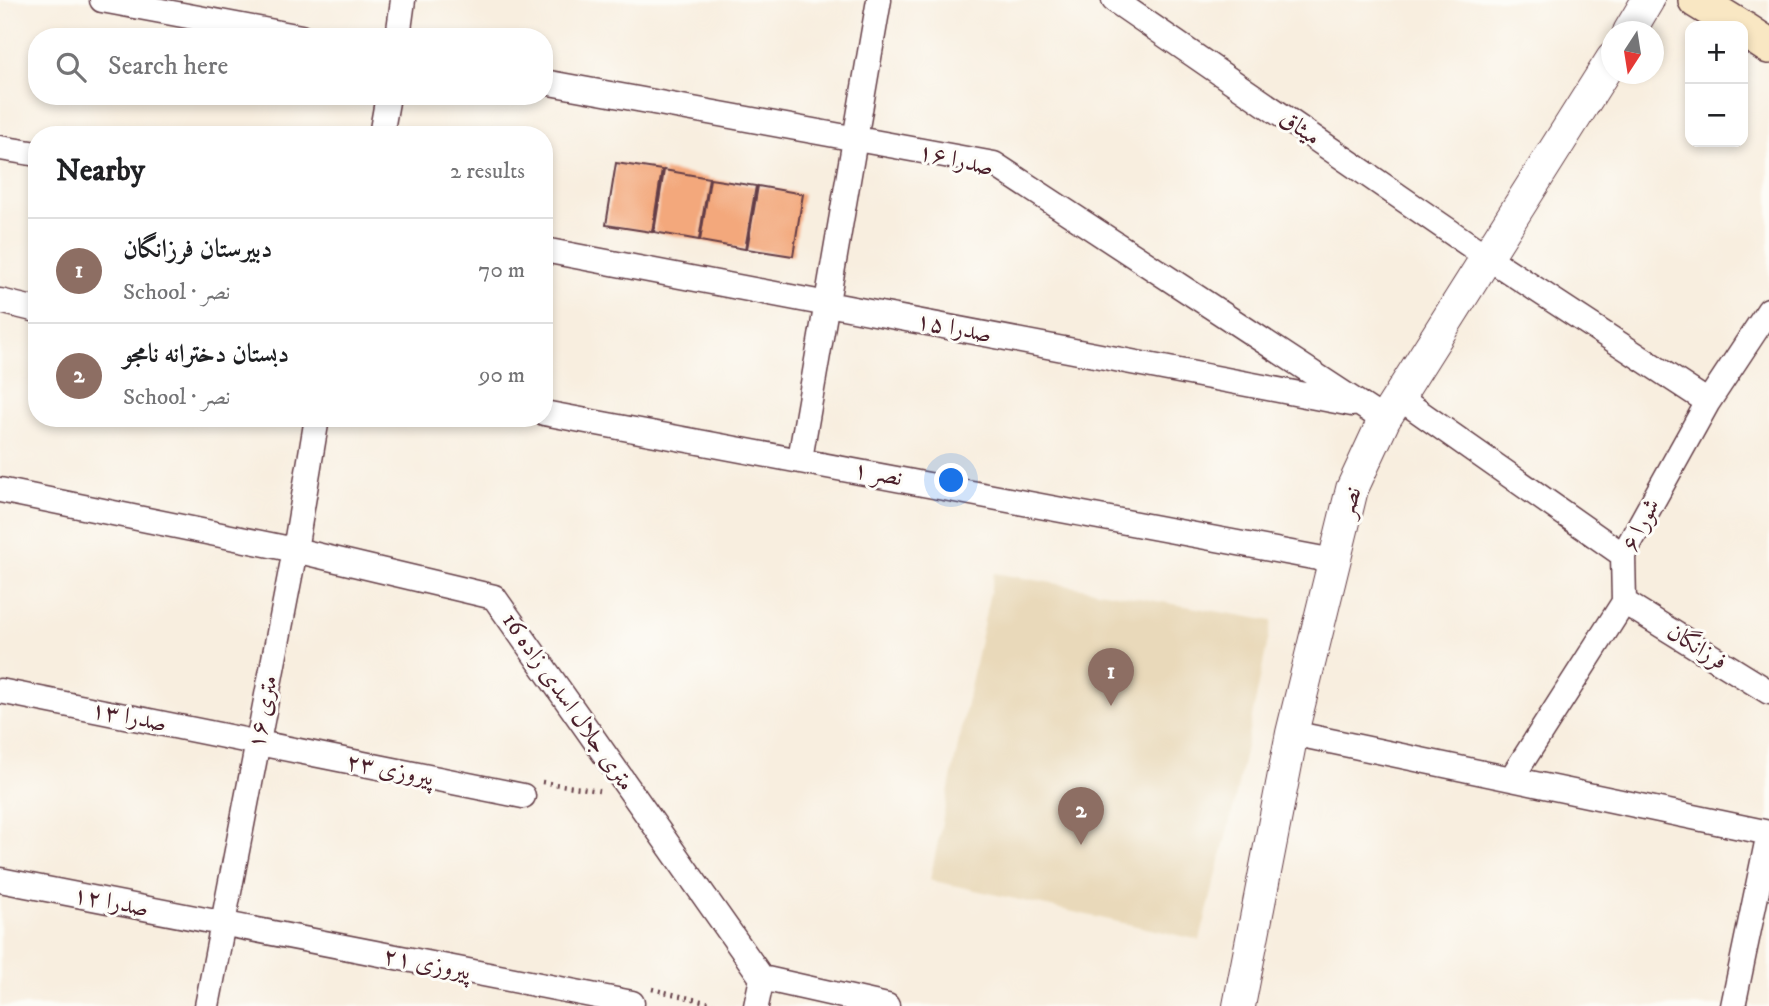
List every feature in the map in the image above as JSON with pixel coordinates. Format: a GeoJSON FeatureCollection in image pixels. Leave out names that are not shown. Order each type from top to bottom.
{"type":"FeatureCollection","features":[{"type":"Feature","properties":{"kind":"main road"},"geometry":{"type":"LineString","coordinates":[[1696,0],[1730,21]]}},
{"type":"Feature","properties":{"kind":"main road"},"geometry":{"type":"LineString","coordinates":[[1748,32],[1769,46]]}},
{"type":"Feature","properties":{"kind":"street"},"geometry":{"type":"LineString","coordinates":[[102,0],[253,28]]}},
{"type":"Feature","properties":{"kind":"street"},"geometry":{"type":"LineString","coordinates":[[399,28],[403,0]]}},
{"type":"Feature","properties":{"kind":"street"},"geometry":{"type":"LineString","coordinates":[[800,459],[879,0]]}},
{"type":"Feature","properties":{"kind":"street","name":"میثاق"},"geometry":{"type":"LineString","coordinates":[[1114,0],[1487,257],[1708,402]]}},
{"type":"Feature","properties":{"kind":"street"},"geometry":{"type":"LineString","coordinates":[[1636,21],[1648,0]]}},
{"type":"Feature","properties":{"kind":"street","name":"نصر"},"geometry":{"type":"LineString","coordinates":[[1239,1006],[1292,733],[1352,489],[1381,407],[1487,257],[1601,76]]}},
{"type":"Feature","properties":{"kind":"street","name":"صدرا ۱۶"},"geometry":{"type":"LineString","coordinates":[[553,84],[994,164],[1623,555]]}},
{"type":"Feature","properties":{"kind":"street"},"geometry":{"type":"LineString","coordinates":[[383,126],[386,105]]}},
{"type":"Feature","properties":{"kind":"street"},"geometry":{"type":"LineString","coordinates":[[0,148],[28,153]]}},
{"type":"Feature","properties":{"kind":"street","name":"صدرا ۱۵"},"geometry":{"type":"LineString","coordinates":[[553,252],[1381,407]]}},
{"type":"Feature","properties":{"kind":"street"},"geometry":{"type":"LineString","coordinates":[[0,302],[28,308]]}},
{"type":"Feature","properties":{"kind":"street","name":"شورا ۶"},"geometry":{"type":"LineString","coordinates":[[1624,601],[1623,555],[1708,402],[1762,336],[1769,310]]}},
{"type":"Feature","properties":{"kind":"street","name":"نصر ۱"},"geometry":{"type":"LineString","coordinates":[[553,414],[1334,561]]}},
{"type":"Feature","properties":{"kind":"street","name":"۱۶ متری"},"geometry":{"type":"LineString","coordinates":[[207,1006],[295,550],[316,427]]}},
{"type":"Feature","properties":{"kind":"street","name":"16 متری جلال اسدی زاده"},"geometry":{"type":"LineString","coordinates":[[0,490],[295,550],[494,597],[762,978]]}},
{"type":"Feature","properties":{"kind":"street"},"geometry":{"type":"LineString","coordinates":[[1511,779],[1624,601]]}},
{"type":"Feature","properties":{"kind":"street","name":"فرزانگان"},"geometry":{"type":"LineString","coordinates":[[1624,601],[1769,692]]}},
{"type":"Feature","properties":{"kind":"street","name":"صدرا ۱۳"},"geometry":{"type":"LineString","coordinates":[[0,691],[257,743]]}},
{"type":"Feature","properties":{"kind":"street"},"geometry":{"type":"LineString","coordinates":[[1292,733],[1769,833],[1733,1006]]}},
{"type":"Feature","properties":{"kind":"street","name":"پیروزی ۲۳"},"geometry":{"type":"LineString","coordinates":[[257,743],[523,796]]}},
{"type":"Feature","properties":{"kind":"street","name":"صدرا ۱۲"},"geometry":{"type":"LineString","coordinates":[[0,880],[222,925]]}},
{"type":"Feature","properties":{"kind":"street","name":"پیروزی ۲۱"},"geometry":{"type":"LineString","coordinates":[[222,925],[632,1003]]}},
{"type":"Feature","properties":{"kind":"street"},"geometry":{"type":"LineString","coordinates":[[756,1006],[762,978],[887,1006]]}},
{"type":"Feature","properties":{"kind":"path"},"geometry":{"type":"LineString","coordinates":[[523,796],[524,779],[634,796]]}},
{"type":"Feature","properties":{"kind":"path"},"geometry":{"type":"LineString","coordinates":[[632,1003],[636,985],[722,1006]]}},
{"type":"Feature","properties":{"kind":"shaded area"},"geometry":{"type":"Polygon","coordinates":[[[994,573],[1272,621],[1233,809],[1200,940],[930,880],[994,573]]]}},
{"type":"Feature","properties":{"kind":"building"},"geometry":{"type":"Polygon","coordinates":[[[616,163],[662,170],[652,232],[606,225],[616,163]]]}},
{"type":"Feature","properties":{"kind":"building"},"geometry":{"type":"Polygon","coordinates":[[[664,170],[709,178],[699,240],[654,232],[664,170]]]}},
{"type":"Feature","properties":{"kind":"building"},"geometry":{"type":"Polygon","coordinates":[[[710,179],[756,186],[745,249],[700,241],[710,179]]]}},
{"type":"Feature","properties":{"kind":"building"},"geometry":{"type":"Polygon","coordinates":[[[758,186],[803,194],[793,256],[747,249],[758,186]]]}},
{"type":"Feature","properties":{"kind":"place","name":"دبیرستان فرزانگان"},"geometry":{"type":"Point","coordinates":[1111,706]}},
{"type":"Feature","properties":{"kind":"place","name":"دبستان دخترانه نامجو"},"geometry":{"type":"Point","coordinates":[1081,845]}}]}
